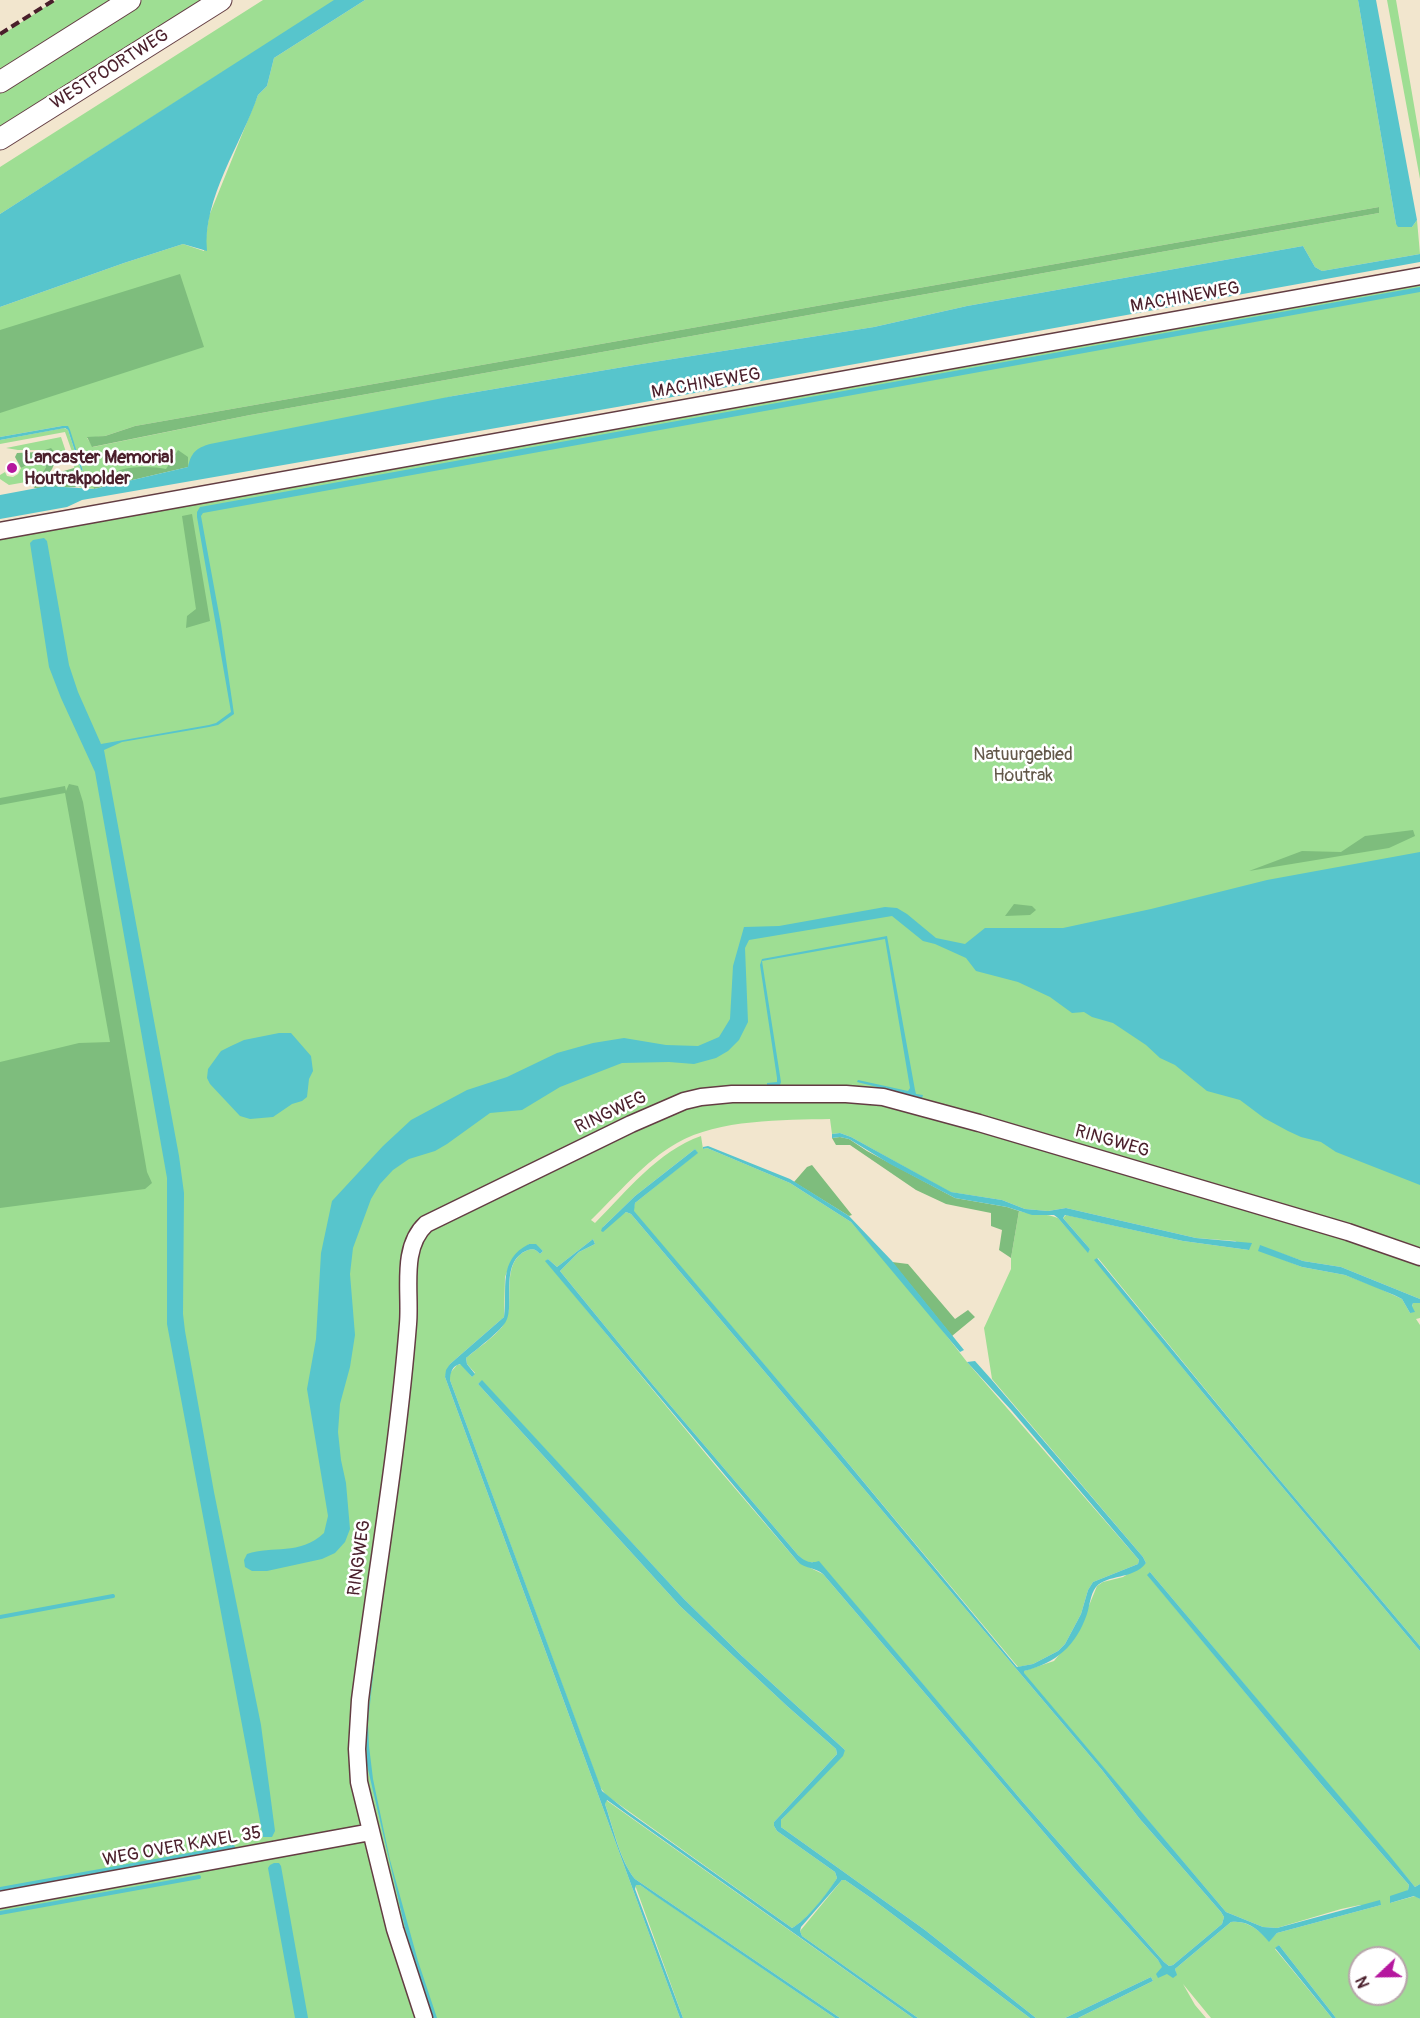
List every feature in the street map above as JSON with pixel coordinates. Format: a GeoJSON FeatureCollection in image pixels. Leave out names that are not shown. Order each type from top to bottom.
{"type":"FeatureCollection","features":[{"type":"Feature","properties":{"kind":"main road"},"geometry":{"type":"LineString","coordinates":[[0,82],[130,0]]}},
{"type":"Feature","properties":{"kind":"main road","name":"WESTPOORTWEG"},"geometry":{"type":"LineString","coordinates":[[0,140],[221,0]]}},
{"type":"Feature","properties":{"kind":"street","name":"MACHINEWEG"},"geometry":{"type":"LineString","coordinates":[[0,531],[1420,276]]}},
{"type":"Feature","properties":{"kind":"street","name":"RINGWEG"},"geometry":{"type":"LineString","coordinates":[[424,2018],[395,1929],[371,1832],[358,1771],[357,1742],[360,1700],[401,1399],[409,1319],[410,1252],[418,1233],[431,1221],[631,1124],[684,1101],[732,1094],[859,1094],[893,1099],[1023,1136],[1348,1232],[1420,1257]]}},
{"type":"Feature","properties":{"kind":"street","name":"WEG OVER KAVEL 35"},"geometry":{"type":"LineString","coordinates":[[0,1900],[371,1832]]}},
{"type":"Feature","properties":{"kind":"green space"},"geometry":{"type":"Polygon","coordinates":[[[56,0],[116,0],[0,74],[0,36],[56,0]]]}},
{"type":"Feature","properties":{"kind":"green space"},"geometry":{"type":"Polygon","coordinates":[[[142,0],[209,0],[0,132],[0,91],[142,0]]]}},
{"type":"Feature","properties":{"kind":"green space"},"geometry":{"type":"Polygon","coordinates":[[[263,0],[336,0],[0,214],[0,167],[263,0]]]}},
{"type":"Feature","properties":{"kind":"green space"},"geometry":{"type":"Polygon","coordinates":[[[365,0],[1358,0],[1396,224],[1412,227],[1417,220],[1420,254],[1322,271],[1315,267],[1303,246],[967,306],[874,327],[453,396],[188,467],[92,483],[94,489],[79,487],[74,468],[75,460],[65,432],[0,444],[0,440],[64,428],[68,430],[83,471],[68,427],[62,426],[0,437],[0,307],[183,244],[204,251],[209,216],[258,95],[267,86],[274,58],[365,0]],[[1379,207],[135,426],[105,436],[87,438],[93,447],[250,415],[1379,213],[1379,207]]]}},
{"type":"Feature","properties":{"kind":"green space"},"geometry":{"type":"Polygon","coordinates":[[[1387,0],[1396,0],[1420,140],[1420,179],[1387,0]]]}},
{"type":"Feature","properties":{"kind":"green space"},"geometry":{"type":"Polygon","coordinates":[[[1379,207],[1379,213],[250,415],[92,447],[87,437],[105,436],[135,426],[1379,207]]]}},
{"type":"Feature","properties":{"kind":"green space"},"geometry":{"type":"Polygon","coordinates":[[[180,274],[204,347],[0,413],[0,330],[180,274]]]}},
{"type":"Feature","properties":{"kind":"green space","name":"Natuurgebied Houtrak"},"geometry":{"type":"Polygon","coordinates":[[[1420,280],[1420,1299],[1341,1267],[1303,1261],[1260,1246],[1259,1250],[1302,1267],[1345,1275],[1374,1286],[1402,1299],[1410,1313],[1413,1303],[1420,1303],[1420,1318],[1416,1319],[1420,1325],[1420,1646],[1268,1466],[1098,1258],[1095,1260],[1199,1388],[1420,1651],[1420,1884],[1415,1887],[1150,1572],[1150,1578],[1322,1785],[1409,1885],[1408,1890],[1390,1903],[1415,1896],[1420,1899],[1420,2018],[1336,2018],[1279,1945],[1275,1949],[1332,2018],[1211,2018],[1183,1984],[1195,2005],[1206,2018],[1078,2018],[1153,1981],[1151,1977],[1065,2018],[1036,2018],[925,1930],[781,1827],[781,1820],[845,1750],[742,1656],[684,1599],[482,1381],[478,1384],[680,1606],[836,1749],[837,1754],[774,1822],[774,1826],[777,1831],[835,1872],[837,1878],[817,1906],[792,1928],[606,1795],[600,1787],[450,1380],[450,1373],[461,1364],[472,1377],[475,1373],[467,1364],[466,1358],[499,1331],[503,1325],[509,1309],[510,1276],[515,1260],[528,1250],[535,1250],[540,1254],[543,1251],[535,1244],[529,1244],[510,1264],[505,1277],[504,1317],[450,1364],[445,1377],[680,2018],[0,2018],[0,536],[1420,280]],[[830,1119],[752,1122],[712,1129],[694,1135],[665,1150],[654,1159],[591,1220],[595,1223],[657,1162],[685,1143],[701,1136],[703,1149],[707,1148],[790,1183],[851,1222],[918,1299],[967,1362],[1139,1560],[1138,1564],[1093,1582],[1088,1590],[1081,1614],[1065,1644],[1058,1651],[1033,1664],[1018,1667],[838,1451],[633,1211],[635,1203],[697,1153],[695,1149],[635,1196],[602,1228],[626,1212],[631,1214],[1102,1770],[1139,1818],[1221,1912],[1224,1917],[1222,1924],[1173,1965],[1169,1966],[1164,1962],[1022,1801],[819,1562],[806,1562],[798,1555],[653,1385],[560,1271],[579,1252],[595,1244],[593,1239],[557,1267],[548,1259],[546,1261],[798,1562],[823,1574],[1076,1870],[1158,1960],[1163,1967],[1161,1970],[1167,1974],[1176,1973],[1175,1969],[1231,1922],[1252,1927],[1269,1941],[1277,1933],[1381,1905],[1360,1905],[1341,1909],[1277,1928],[1263,1927],[1226,1912],[1023,1673],[1054,1661],[1079,1630],[1097,1586],[1103,1582],[1123,1577],[1146,1563],[992,1379],[984,1328],[1011,1269],[1019,1211],[1058,1218],[1088,1252],[1090,1249],[1063,1218],[1066,1215],[1183,1241],[1249,1250],[1235,1241],[1196,1238],[1066,1208],[1048,1211],[1025,1209],[1002,1200],[950,1192],[851,1137],[840,1133],[832,1134],[830,1119]]]}},
{"type":"Feature","properties":{"kind":"green space"},"geometry":{"type":"Polygon","coordinates":[[[61,437],[67,455],[59,457],[45,450],[6,448],[61,437]]]}},
{"type":"Feature","properties":{"kind":"green space"},"geometry":{"type":"Polygon","coordinates":[[[51,448],[58,456],[47,476],[74,468],[79,487],[35,488],[26,482],[28,479],[36,483],[46,467],[45,462],[34,462],[21,468],[15,457],[17,453],[39,452],[51,448]]]}},
{"type":"Feature","properties":{"kind":"green space"},"geometry":{"type":"Polygon","coordinates":[[[178,450],[188,457],[188,467],[94,489],[91,482],[103,480],[128,468],[166,469],[178,450]]]}},
{"type":"Feature","properties":{"kind":"green space"},"geometry":{"type":"Polygon","coordinates":[[[45,461],[46,467],[36,483],[28,479],[26,482],[9,485],[0,479],[0,475],[5,472],[7,476],[13,477],[21,468],[34,462],[45,461]]]}},
{"type":"Feature","properties":{"kind":"green space"},"geometry":{"type":"Polygon","coordinates":[[[192,514],[210,621],[186,628],[187,616],[196,609],[182,516],[192,514]]]}},
{"type":"Feature","properties":{"kind":"green space"},"geometry":{"type":"Polygon","coordinates":[[[69,784],[78,786],[83,802],[147,1172],[152,1183],[145,1189],[0,1208],[0,1062],[79,1043],[110,1042],[65,793],[0,805],[0,798],[65,786],[66,791],[69,784]]]}},
{"type":"Feature","properties":{"kind":"green space"},"geometry":{"type":"Polygon","coordinates":[[[1413,830],[1415,836],[1389,848],[1249,871],[1302,851],[1341,852],[1365,836],[1413,830]]]}},
{"type":"Feature","properties":{"kind":"green space"},"geometry":{"type":"Polygon","coordinates":[[[1014,904],[1032,906],[1036,910],[1030,915],[1005,916],[1014,904]]]}},
{"type":"Feature","properties":{"kind":"green space"},"geometry":{"type":"Polygon","coordinates":[[[832,1138],[849,1139],[955,1198],[1019,1211],[1011,1258],[999,1250],[1002,1230],[991,1226],[991,1213],[946,1204],[916,1190],[850,1145],[836,1145],[832,1138]]]}},
{"type":"Feature","properties":{"kind":"green space"},"geometry":{"type":"Polygon","coordinates":[[[812,1165],[852,1215],[849,1216],[794,1182],[807,1167],[812,1165]]]}},
{"type":"Feature","properties":{"kind":"green space"},"geometry":{"type":"Polygon","coordinates":[[[892,1262],[908,1264],[955,1319],[968,1310],[975,1317],[952,1336],[892,1262]]]}},
{"type":"Feature","properties":{"kind":"green space"},"geometry":{"type":"Polygon","coordinates":[[[606,1800],[913,2018],[840,2018],[635,1879],[621,1853],[605,1804],[606,1800]]]}},
{"type":"Feature","properties":{"kind":"green space"},"geometry":{"type":"Polygon","coordinates":[[[842,1880],[871,1898],[1030,2018],[918,2018],[802,1936],[800,1931],[842,1880]]]}},
{"type":"Feature","properties":{"kind":"green space"},"geometry":{"type":"Polygon","coordinates":[[[635,1885],[640,1885],[835,2018],[683,2018],[635,1885]]]}},
{"type":"Feature","properties":{"kind":"water"},"geometry":{"type":"Polygon","coordinates":[[[334,0],[365,0],[274,58],[267,86],[258,95],[217,191],[207,231],[207,251],[183,244],[0,307],[0,214],[334,0]]]}},
{"type":"Feature","properties":{"kind":"water"},"geometry":{"type":"Polygon","coordinates":[[[1358,0],[1376,0],[1417,220],[1412,227],[1398,227],[1396,224],[1358,0]]]}},
{"type":"Feature","properties":{"kind":"water"},"geometry":{"type":"Polygon","coordinates":[[[1303,246],[1315,267],[1322,271],[1420,254],[1420,262],[617,407],[82,500],[67,507],[0,519],[0,495],[48,486],[94,489],[188,467],[195,452],[210,444],[453,396],[874,327],[967,306],[1303,246]]]}},
{"type":"Feature","properties":{"kind":"water"},"geometry":{"type":"Polygon","coordinates":[[[1420,287],[1420,292],[203,513],[201,516],[221,625],[234,714],[218,725],[122,742],[104,750],[179,1156],[184,1193],[183,1314],[185,1331],[214,1492],[261,1725],[275,1831],[272,1837],[263,1837],[167,1324],[167,1178],[95,772],[49,667],[30,543],[33,540],[44,538],[47,541],[69,665],[101,744],[209,725],[216,723],[231,712],[197,517],[200,507],[1420,287]]]}},
{"type":"Feature","properties":{"kind":"water"},"geometry":{"type":"Polygon","coordinates":[[[68,426],[70,430],[83,471],[68,430],[65,428],[0,440],[0,437],[68,426]]]}},
{"type":"Feature","properties":{"kind":"water"},"geometry":{"type":"Polygon","coordinates":[[[1420,852],[1420,1185],[1336,1152],[1321,1142],[1288,1131],[1264,1118],[1240,1100],[1207,1091],[1175,1065],[1160,1058],[1146,1045],[1113,1023],[1092,1017],[1084,1012],[1072,1013],[1050,997],[1018,982],[976,971],[966,958],[923,941],[892,916],[749,940],[745,948],[748,1022],[739,1040],[728,1051],[716,1058],[694,1064],[622,1063],[560,1087],[522,1110],[490,1113],[435,1151],[409,1159],[393,1170],[380,1184],[371,1199],[353,1248],[350,1274],[355,1335],[350,1367],[340,1404],[338,1432],[350,1529],[345,1542],[335,1553],[322,1559],[267,1571],[252,1571],[245,1567],[244,1560],[247,1554],[305,1545],[324,1533],[328,1516],[307,1389],[316,1339],[321,1253],[332,1201],[383,1146],[411,1120],[467,1090],[507,1077],[557,1053],[593,1043],[624,1038],[666,1045],[698,1046],[719,1037],[730,1019],[733,966],[744,927],[779,926],[885,907],[897,908],[907,914],[936,938],[965,944],[985,928],[1063,928],[1267,880],[1420,852]]]}},
{"type":"Feature","properties":{"kind":"water"},"geometry":{"type":"Polygon","coordinates":[[[887,936],[915,1090],[916,1094],[923,1095],[922,1098],[857,1082],[858,1080],[908,1091],[910,1088],[885,939],[762,961],[781,1082],[780,1085],[767,1086],[767,1083],[777,1082],[777,1078],[760,965],[762,959],[887,936]]]}},
{"type":"Feature","properties":{"kind":"water"},"geometry":{"type":"Polygon","coordinates":[[[291,1033],[311,1056],[313,1071],[309,1079],[307,1097],[273,1117],[250,1119],[240,1116],[210,1084],[207,1078],[208,1069],[221,1051],[244,1040],[291,1033]]]}},
{"type":"Feature","properties":{"kind":"water"},"geometry":{"type":"Polygon","coordinates":[[[840,1133],[951,1192],[1002,1200],[1025,1209],[1048,1211],[1066,1208],[1196,1238],[1252,1243],[1249,1250],[1183,1241],[1065,1215],[1063,1218],[1090,1249],[1088,1253],[1054,1215],[1032,1215],[1007,1207],[955,1198],[890,1164],[849,1139],[832,1138],[832,1134],[840,1133]]]}},
{"type":"Feature","properties":{"kind":"water"},"geometry":{"type":"Polygon","coordinates":[[[708,1146],[790,1179],[849,1216],[892,1261],[964,1350],[960,1352],[851,1222],[790,1183],[707,1148],[703,1149],[708,1146]]]}},
{"type":"Feature","properties":{"kind":"water"},"geometry":{"type":"Polygon","coordinates":[[[695,1149],[698,1153],[635,1203],[634,1211],[838,1451],[1017,1667],[1033,1664],[1058,1651],[1065,1644],[1081,1614],[1088,1590],[1093,1582],[1138,1564],[1139,1560],[1012,1411],[967,1362],[975,1361],[1143,1557],[1146,1563],[1141,1568],[1127,1575],[1107,1580],[1096,1587],[1077,1635],[1063,1652],[1024,1673],[1226,1912],[1263,1927],[1277,1928],[1380,1900],[1381,1905],[1277,1933],[1269,1942],[1253,1927],[1231,1922],[1175,1969],[1177,1975],[1173,1978],[1167,1974],[1158,1978],[1156,1974],[1162,1967],[1158,1960],[1076,1870],[823,1574],[798,1562],[545,1261],[548,1259],[557,1267],[593,1239],[595,1244],[579,1252],[560,1271],[653,1385],[798,1555],[807,1561],[819,1561],[1022,1801],[1164,1962],[1169,1966],[1173,1965],[1222,1924],[1224,1917],[1221,1912],[1139,1818],[1102,1770],[631,1214],[626,1212],[603,1232],[601,1231],[635,1196],[695,1149]]]}},
{"type":"Feature","properties":{"kind":"water"},"geometry":{"type":"Polygon","coordinates":[[[529,1244],[536,1244],[543,1251],[540,1254],[532,1249],[528,1250],[513,1264],[510,1274],[508,1316],[505,1323],[466,1358],[467,1364],[475,1374],[472,1377],[460,1364],[452,1370],[450,1380],[602,1791],[792,1928],[810,1913],[837,1878],[835,1872],[777,1831],[774,1826],[774,1822],[837,1754],[836,1749],[680,1606],[478,1384],[482,1380],[684,1599],[742,1656],[845,1750],[843,1756],[781,1820],[781,1827],[925,1930],[1036,2018],[1030,2018],[871,1898],[842,1880],[801,1927],[802,1936],[918,2018],[913,2018],[607,1800],[605,1804],[617,1843],[635,1879],[840,2018],[835,2018],[640,1885],[636,1885],[635,1889],[683,2018],[680,2018],[445,1377],[450,1364],[504,1317],[508,1267],[512,1258],[529,1244]]]}},
{"type":"Feature","properties":{"kind":"water"},"geometry":{"type":"Polygon","coordinates":[[[1260,1245],[1303,1261],[1341,1267],[1420,1299],[1420,1303],[1413,1303],[1415,1312],[1410,1313],[1402,1299],[1394,1295],[1345,1275],[1302,1267],[1258,1251],[1260,1245]]]}},
{"type":"Feature","properties":{"kind":"water"},"geometry":{"type":"Polygon","coordinates":[[[1097,1258],[1420,1646],[1420,1651],[1199,1388],[1094,1260],[1097,1258]]]}},
{"type":"Feature","properties":{"kind":"water"},"geometry":{"type":"Polygon","coordinates":[[[410,1392],[368,1723],[373,1779],[390,1860],[418,1961],[437,2018],[433,2018],[409,1945],[367,1765],[366,1739],[372,1678],[410,1392]]]}},
{"type":"Feature","properties":{"kind":"water"},"geometry":{"type":"Polygon","coordinates":[[[1150,1572],[1415,1887],[1420,1884],[1420,1899],[1414,1896],[1390,1903],[1390,1896],[1408,1890],[1409,1885],[1322,1785],[1147,1575],[1150,1572]]]}},
{"type":"Feature","properties":{"kind":"water"},"geometry":{"type":"Polygon","coordinates":[[[274,1863],[279,1863],[281,1866],[308,2018],[295,2018],[268,1868],[274,1863]]]}},
{"type":"Feature","properties":{"kind":"water"},"geometry":{"type":"Polygon","coordinates":[[[1279,1945],[1336,2018],[1332,2018],[1275,1948],[1279,1945]]]}},
{"type":"Feature","properties":{"kind":"water"},"geometry":{"type":"Polygon","coordinates":[[[1151,1977],[1153,1981],[1078,2018],[1065,2018],[1151,1977]]]}},
{"type":"Feature","properties":{"kind":"waterway"},"geometry":{"type":"LineString","coordinates":[[0,1617],[113,1596]]}},
{"type":"Feature","properties":{"kind":"waterway"},"geometry":{"type":"LineString","coordinates":[[0,1889],[233,1847]]}},
{"type":"Feature","properties":{"kind":"waterway"},"geometry":{"type":"LineString","coordinates":[[0,1913],[199,1877]]}},
{"type":"Feature","properties":{"kind":"railway"},"geometry":{"type":"LineString","coordinates":[[0,34],[54,0]]}},
{"type":"Feature","properties":{"kind":"place","name":"Lancaster Memorial Houtrakpolder"},"geometry":{"type":"Point","coordinates":[12,468]}}]}
